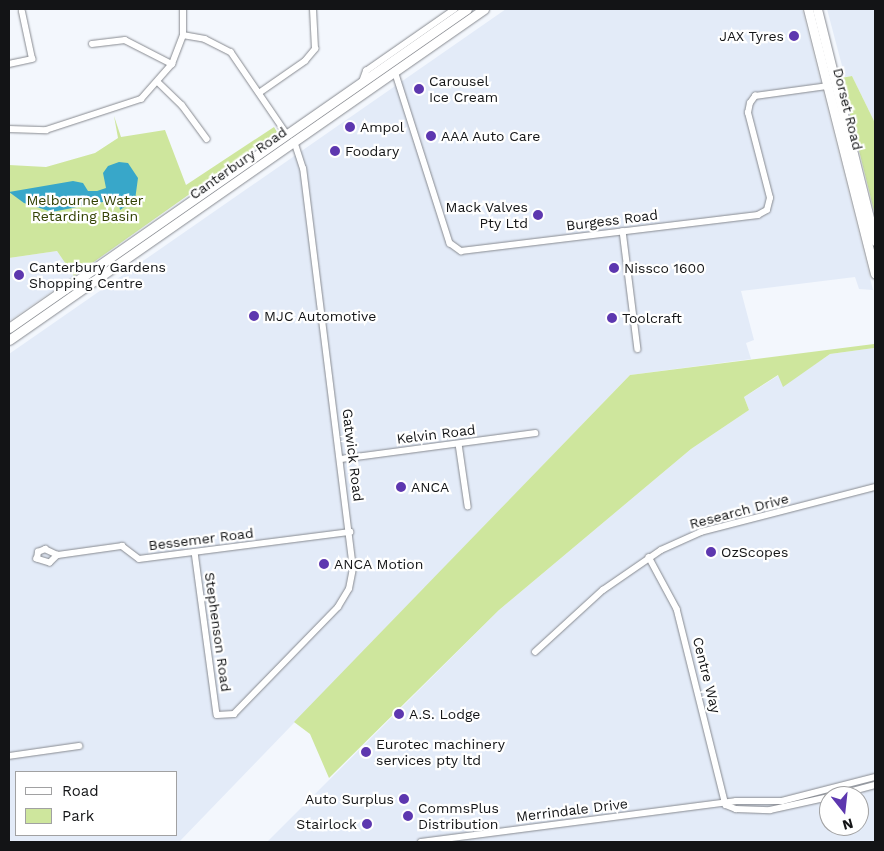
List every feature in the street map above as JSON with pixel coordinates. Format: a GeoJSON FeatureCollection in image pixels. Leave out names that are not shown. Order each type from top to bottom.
{"type":"FeatureCollection","features":[{"type":"Feature","properties":{"kind":"main road","name":"Canterbury Road"},"geometry":{"type":"LineString","coordinates":[[9,328],[42,310],[185,210],[287,134],[468,9]]}},
{"type":"Feature","properties":{"kind":"main road","name":"Canterbury Road"},"geometry":{"type":"LineString","coordinates":[[185,210],[294,141],[484,9]]}},
{"type":"Feature","properties":{"kind":"main road","name":"Dorset Road"},"geometry":{"type":"LineString","coordinates":[[808,9],[832,85],[875,241]]}},
{"type":"Feature","properties":{"kind":"main road","name":"Dorset Road"},"geometry":{"type":"LineString","coordinates":[[817,9],[832,85],[875,274]]}},
{"type":"Feature","properties":{"kind":"main road"},"geometry":{"type":"LineString","coordinates":[[287,134],[294,141]]}},
{"type":"Feature","properties":{"kind":"main road","name":"Canterbury Road"},"geometry":{"type":"LineString","coordinates":[[9,340],[42,310]]}},
{"type":"Feature","properties":{"kind":"street"},"geometry":{"type":"LineString","coordinates":[[9,129],[46,130],[114,111],[141,99],[159,83],[172,64],[183,35],[183,9]]}},
{"type":"Feature","properties":{"kind":"street"},"geometry":{"type":"LineString","coordinates":[[260,93],[305,61],[315,49],[313,9]]}},
{"type":"Feature","properties":{"kind":"street","name":"Canterbury Road"},"geometry":{"type":"LineString","coordinates":[[362,82],[366,71],[455,9]]}},
{"type":"Feature","properties":{"kind":"street"},"geometry":{"type":"LineString","coordinates":[[9,64],[32,59],[22,12]]}},
{"type":"Feature","properties":{"kind":"street"},"geometry":{"type":"LineString","coordinates":[[183,35],[205,38],[231,52],[287,134]]}},
{"type":"Feature","properties":{"kind":"street"},"geometry":{"type":"LineString","coordinates":[[92,44],[125,40],[172,64]]}},
{"type":"Feature","properties":{"kind":"street","name":"Burgess Road"},"geometry":{"type":"LineString","coordinates":[[395,71],[453,248],[623,231],[767,210],[770,198],[748,112],[750,103],[755,96],[832,85]]}},
{"type":"Feature","properties":{"kind":"street"},"geometry":{"type":"LineString","coordinates":[[159,83],[182,105],[207,139]]}},
{"type":"Feature","properties":{"kind":"street","name":"Gatwick Road"},"geometry":{"type":"LineString","coordinates":[[217,715],[234,714],[246,704],[338,607],[352,579],[350,532],[303,169],[294,141]]}},
{"type":"Feature","properties":{"kind":"street"},"geometry":{"type":"LineString","coordinates":[[623,231],[638,349]]}},
{"type":"Feature","properties":{"kind":"street","name":"Kelvin Road"},"geometry":{"type":"LineString","coordinates":[[341,459],[535,434]]}},
{"type":"Feature","properties":{"kind":"street"},"geometry":{"type":"LineString","coordinates":[[459,444],[468,506]]}},
{"type":"Feature","properties":{"kind":"street","name":"Research Drive"},"geometry":{"type":"LineString","coordinates":[[535,652],[603,590],[649,558],[701,532],[875,487]]}},
{"type":"Feature","properties":{"kind":"street","name":"Research Drive"},"geometry":{"type":"LineString","coordinates":[[838,497],[875,491]]}},
{"type":"Feature","properties":{"kind":"street","name":"Bessemer Road"},"geometry":{"type":"LineString","coordinates":[[58,554],[122,546],[139,559],[350,532]]}},
{"type":"Feature","properties":{"kind":"street","name":"Stephenson Road"},"geometry":{"type":"LineString","coordinates":[[195,552],[217,715]]}},
{"type":"Feature","properties":{"kind":"street","name":"Centre Way"},"geometry":{"type":"LineString","coordinates":[[649,558],[677,609],[726,805]]}},
{"type":"Feature","properties":{"kind":"street"},"geometry":{"type":"LineString","coordinates":[[9,756],[79,746]]}},
{"type":"Feature","properties":{"kind":"street","name":"Merrindale Drive"},"geometry":{"type":"LineString","coordinates":[[420,842],[726,805],[787,800],[875,777]]}},
{"type":"Feature","properties":{"kind":"street","name":"Merrindale Drive"},"geometry":{"type":"LineString","coordinates":[[726,805],[736,809],[770,810],[819,799]]}},
{"type":"Feature","properties":{"kind":"shaded area"},"geometry":{"type":"Polygon","coordinates":[[[506,9],[802,9],[873,290],[859,289],[855,277],[741,291],[754,340],[746,343],[751,359],[630,375],[179,842],[9,842],[9,354],[506,9]]]}},
{"type":"Feature","properties":{"kind":"shaded area"},"geometry":{"type":"Polygon","coordinates":[[[827,9],[875,9],[875,123],[852,76],[845,77],[827,9]]]}},
{"type":"Feature","properties":{"kind":"shaded area"},"geometry":{"type":"Polygon","coordinates":[[[57,251],[74,276],[9,321],[9,258],[57,251]]]}},
{"type":"Feature","properties":{"kind":"shaded area"},"geometry":{"type":"Polygon","coordinates":[[[874,348],[875,842],[267,842],[499,610],[691,449],[749,410],[744,397],[779,375],[783,386],[830,354],[874,348]]]}},
{"type":"Feature","properties":{"kind":"green space"},"geometry":{"type":"Polygon","coordinates":[[[852,76],[875,123],[875,215],[841,78],[852,76]]]}},
{"type":"Feature","properties":{"kind":"green space","name":"Melbourne Water Retarding Basin"},"geometry":{"type":"Polygon","coordinates":[[[114,116],[121,137],[165,130],[186,185],[274,127],[277,132],[74,276],[57,251],[9,258],[9,165],[46,167],[95,153],[118,138],[114,116]]]}},
{"type":"Feature","properties":{"kind":"green space"},"geometry":{"type":"Polygon","coordinates":[[[874,344],[874,348],[830,354],[783,387],[778,375],[744,397],[749,410],[691,449],[499,610],[329,778],[310,734],[294,722],[630,375],[874,344]]]}},
{"type":"Feature","properties":{"kind":"water"},"geometry":{"type":"Polygon","coordinates":[[[119,162],[128,163],[138,178],[135,200],[120,210],[118,199],[52,212],[24,203],[9,192],[73,181],[83,183],[88,191],[97,191],[106,188],[103,173],[108,166],[119,162]]]}},
{"type":"Feature","properties":{"kind":"place","name":"JAX Tyres"},"geometry":{"type":"Point","coordinates":[794,36]}},
{"type":"Feature","properties":{"kind":"place","name":"Carousel Ice Cream"},"geometry":{"type":"Point","coordinates":[419,89]}},
{"type":"Feature","properties":{"kind":"place","name":"Ampol"},"geometry":{"type":"Point","coordinates":[350,127]}},
{"type":"Feature","properties":{"kind":"place","name":"AAA Auto Care"},"geometry":{"type":"Point","coordinates":[431,136]}},
{"type":"Feature","properties":{"kind":"place","name":"Foodary"},"geometry":{"type":"Point","coordinates":[335,151]}},
{"type":"Feature","properties":{"kind":"place","name":"Mack Valves Pty Ltd"},"geometry":{"type":"Point","coordinates":[538,215]}},
{"type":"Feature","properties":{"kind":"place","name":"Nissco 1600"},"geometry":{"type":"Point","coordinates":[614,268]}},
{"type":"Feature","properties":{"kind":"place","name":"Canterbury Gardens Shopping Centre"},"geometry":{"type":"Point","coordinates":[19,275]}},
{"type":"Feature","properties":{"kind":"place","name":"MJC Automotive"},"geometry":{"type":"Point","coordinates":[254,316]}},
{"type":"Feature","properties":{"kind":"place","name":"Toolcraft"},"geometry":{"type":"Point","coordinates":[612,318]}},
{"type":"Feature","properties":{"kind":"place","name":"ANCA"},"geometry":{"type":"Point","coordinates":[401,487]}},
{"type":"Feature","properties":{"kind":"place","name":"OzScopes"},"geometry":{"type":"Point","coordinates":[711,552]}},
{"type":"Feature","properties":{"kind":"place","name":"ANCA Motion"},"geometry":{"type":"Point","coordinates":[324,564]}},
{"type":"Feature","properties":{"kind":"place","name":"A.S. Lodge"},"geometry":{"type":"Point","coordinates":[399,714]}},
{"type":"Feature","properties":{"kind":"place","name":"Eurotec machinery services pty ltd"},"geometry":{"type":"Point","coordinates":[366,752]}},
{"type":"Feature","properties":{"kind":"place","name":"Auto Surplus"},"geometry":{"type":"Point","coordinates":[404,799]}},
{"type":"Feature","properties":{"kind":"place","name":"CommsPlus Distribution"},"geometry":{"type":"Point","coordinates":[408,816]}},
{"type":"Feature","properties":{"kind":"place","name":"Stairlock"},"geometry":{"type":"Point","coordinates":[367,824]}}]}
